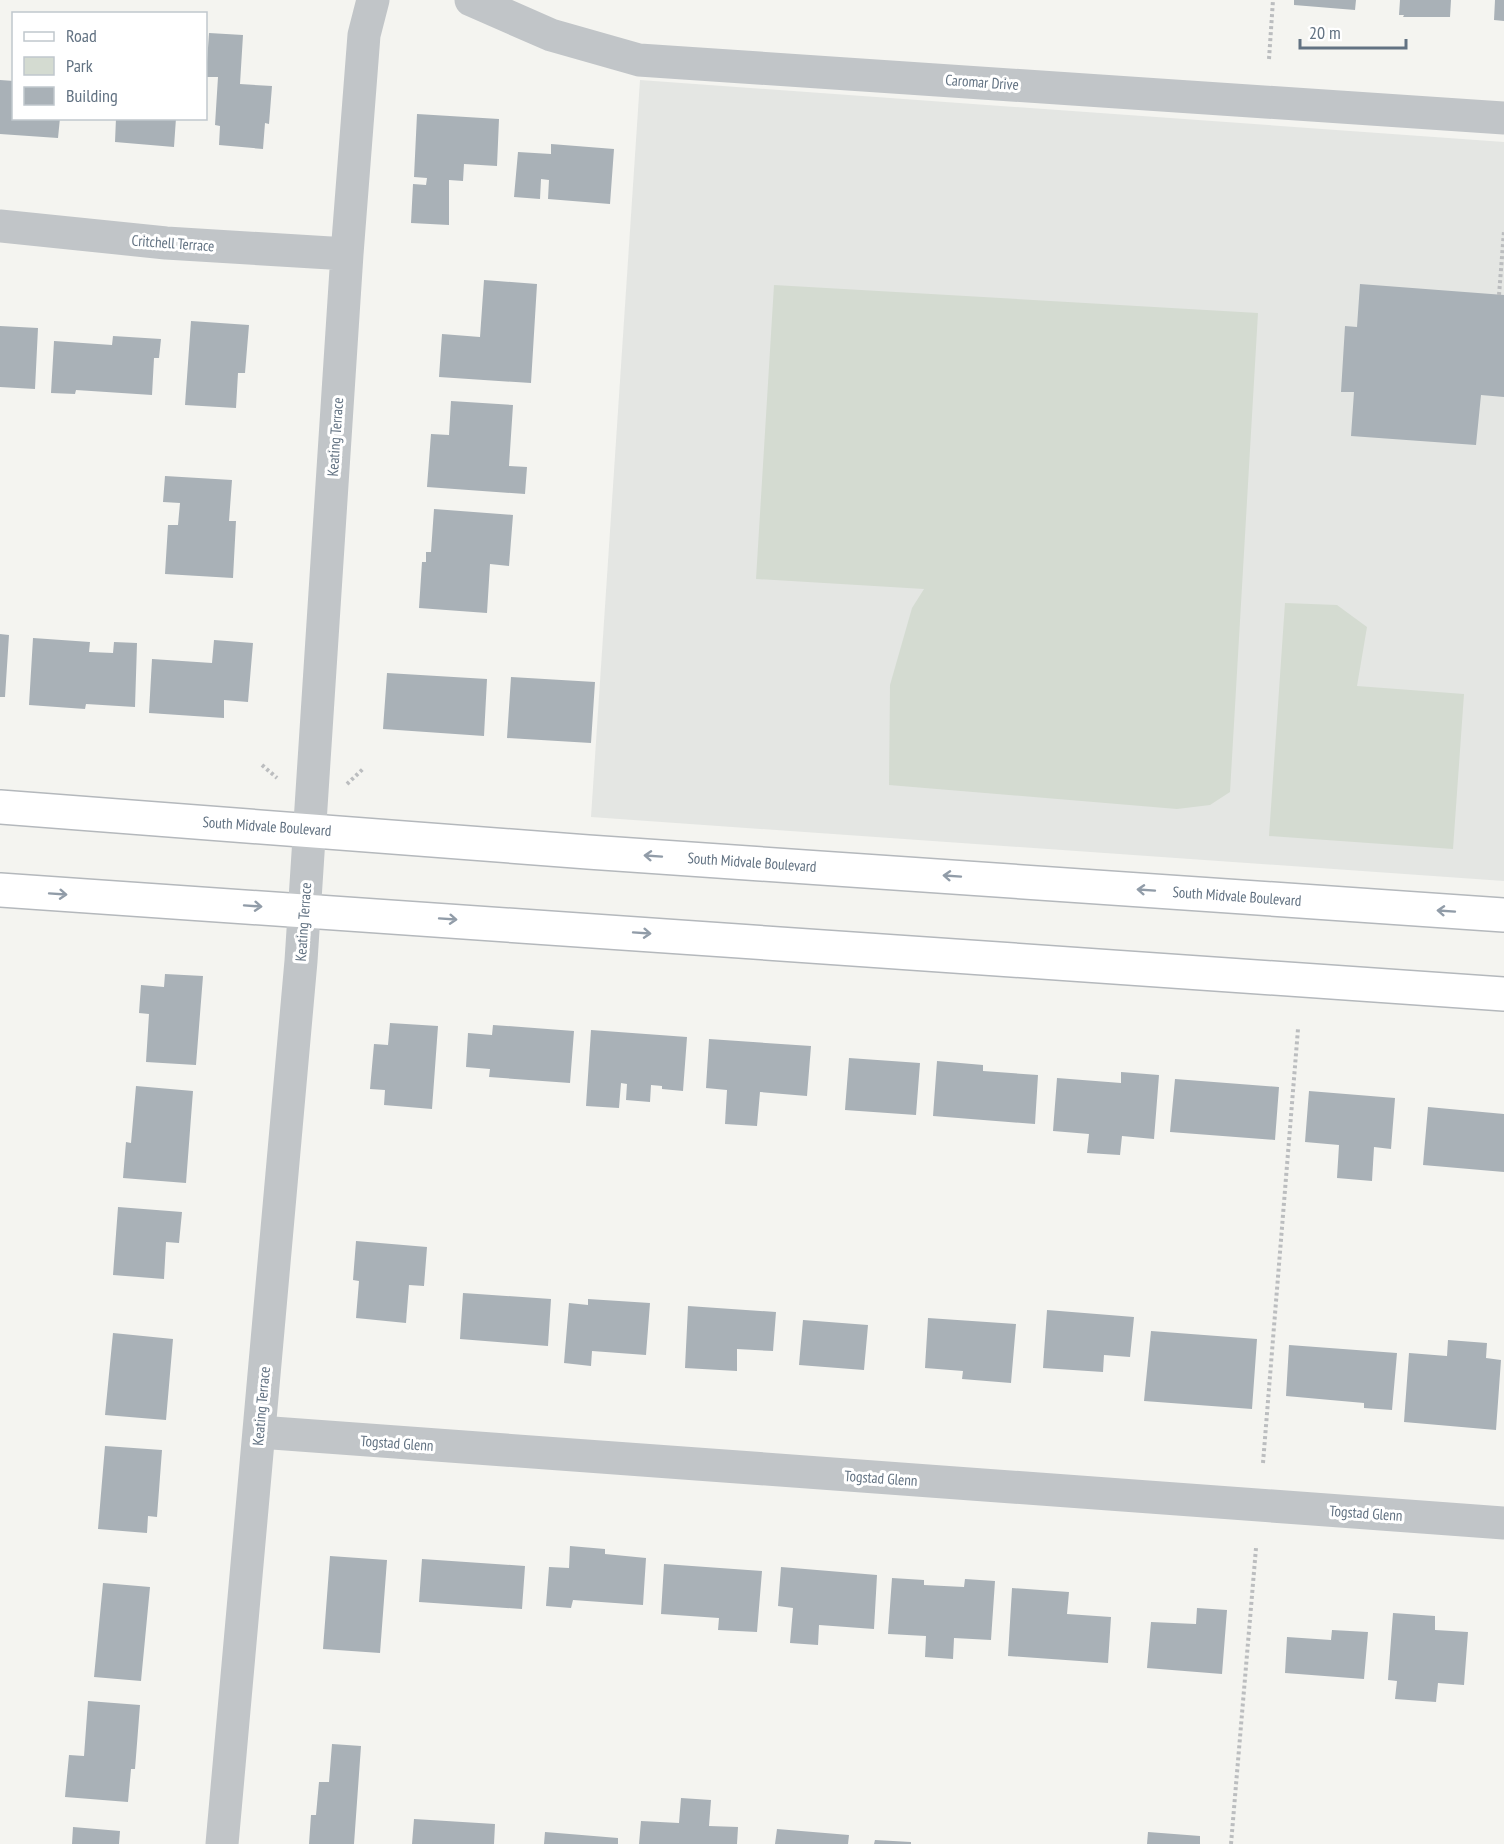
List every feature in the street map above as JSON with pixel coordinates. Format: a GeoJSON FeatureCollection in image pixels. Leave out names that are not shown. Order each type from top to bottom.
{"type":"FeatureCollection","features":[{"type":"Feature","properties":{"kind":"main road","name":"South Midvale Boulevard"},"geometry":{"type":"LineString","coordinates":[[0,807],[588,852],[1504,915]]}},
{"type":"Feature","properties":{"kind":"main road"},"geometry":{"type":"LineString","coordinates":[[0,890],[304,909],[1504,994]]}},
{"type":"Feature","properties":{"kind":"street","name":"Keating Terrace"},"geometry":{"type":"LineString","coordinates":[[222,1844],[304,909],[347,254],[364,35],[373,0]]}},
{"type":"Feature","properties":{"kind":"street","name":"Caromar Drive"},"geometry":{"type":"LineString","coordinates":[[471,0],[551,35],[639,60],[1504,118]]}},
{"type":"Feature","properties":{"kind":"street","name":"Critchell Terrace"},"geometry":{"type":"LineString","coordinates":[[0,226],[166,243],[347,254]]}},
{"type":"Feature","properties":{"kind":"street","name":"Togstad Glenn"},"geometry":{"type":"LineString","coordinates":[[259,1432],[1504,1523]]}},
{"type":"Feature","properties":{"kind":"path"},"geometry":{"type":"LineString","coordinates":[[1269,59],[1273,0]]}},
{"type":"Feature","properties":{"kind":"path"},"geometry":{"type":"LineString","coordinates":[[1499,295],[1504,231]]}},
{"type":"Feature","properties":{"kind":"path"},"geometry":{"type":"LineString","coordinates":[[1263,1462],[1298,1029]]}},
{"type":"Feature","properties":{"kind":"path"},"geometry":{"type":"LineString","coordinates":[[1231,1844],[1256,1548]]}},
{"type":"Feature","properties":{"kind":"shaded area"},"geometry":{"type":"Polygon","coordinates":[[[640,80],[1504,142],[1504,881],[591,817],[640,80]]]}},
{"type":"Feature","properties":{"kind":"green space"},"geometry":{"type":"Polygon","coordinates":[[[774,285],[1258,313],[1230,792],[1210,805],[1177,809],[889,785],[890,685],[912,608],[924,589],[756,579],[774,285]]]}},
{"type":"Feature","properties":{"kind":"green space"},"geometry":{"type":"Polygon","coordinates":[[[1285,603],[1337,605],[1367,627],[1357,686],[1464,694],[1453,849],[1269,836],[1285,603]]]}},
{"type":"Feature","properties":{"kind":"building"},"geometry":{"type":"Polygon","coordinates":[[[1294,0],[1356,0],[1355,10],[1294,5],[1294,0]]]}},
{"type":"Feature","properties":{"kind":"building"},"geometry":{"type":"Polygon","coordinates":[[[1400,0],[1451,0],[1450,17],[1403,17],[1404,15],[1399,15],[1400,0]]]}},
{"type":"Feature","properties":{"kind":"building"},"geometry":{"type":"Polygon","coordinates":[[[1495,0],[1504,0],[1504,21],[1494,20],[1495,0]]]}},
{"type":"Feature","properties":{"kind":"building"},"geometry":{"type":"Polygon","coordinates":[[[209,33],[243,35],[240,84],[272,86],[269,124],[265,123],[263,149],[219,145],[220,126],[215,125],[218,77],[207,77],[209,33]]]}},
{"type":"Feature","properties":{"kind":"building"},"geometry":{"type":"Polygon","coordinates":[[[0,80],[12,81],[12,120],[60,120],[58,138],[0,134],[0,80]]]}},
{"type":"Feature","properties":{"kind":"building"},"geometry":{"type":"Polygon","coordinates":[[[417,114],[499,119],[497,166],[464,164],[463,181],[449,180],[449,225],[411,223],[413,184],[426,185],[427,178],[414,177],[417,114]]]}},
{"type":"Feature","properties":{"kind":"building"},"geometry":{"type":"Polygon","coordinates":[[[116,120],[176,120],[174,147],[115,142],[116,120]]]}},
{"type":"Feature","properties":{"kind":"building"},"geometry":{"type":"Polygon","coordinates":[[[551,144],[614,149],[610,204],[548,199],[549,180],[541,179],[540,199],[514,197],[518,152],[551,154],[551,144]]]}},
{"type":"Feature","properties":{"kind":"building"},"geometry":{"type":"Polygon","coordinates":[[[484,280],[537,284],[531,383],[439,377],[442,334],[480,337],[484,280]]]}},
{"type":"Feature","properties":{"kind":"building"},"geometry":{"type":"Polygon","coordinates":[[[1360,284],[1504,295],[1504,397],[1481,395],[1476,445],[1351,436],[1354,392],[1341,392],[1345,326],[1357,327],[1360,284]]]}},
{"type":"Feature","properties":{"kind":"building"},"geometry":{"type":"Polygon","coordinates":[[[191,321],[249,325],[245,373],[238,373],[236,408],[185,405],[191,321]]]}},
{"type":"Feature","properties":{"kind":"building"},"geometry":{"type":"Polygon","coordinates":[[[0,326],[38,328],[35,389],[0,387],[0,326]]]}},
{"type":"Feature","properties":{"kind":"building"},"geometry":{"type":"Polygon","coordinates":[[[113,336],[161,339],[159,358],[154,358],[152,395],[76,390],[75,394],[51,393],[54,341],[112,345],[113,336]]]}},
{"type":"Feature","properties":{"kind":"building"},"geometry":{"type":"Polygon","coordinates":[[[451,401],[513,405],[509,466],[527,467],[525,494],[427,487],[431,434],[449,435],[451,401]]]}},
{"type":"Feature","properties":{"kind":"building"},"geometry":{"type":"Polygon","coordinates":[[[165,476],[232,480],[229,521],[236,521],[233,578],[165,574],[168,525],[178,525],[180,503],[163,502],[165,476]]]}},
{"type":"Feature","properties":{"kind":"building"},"geometry":{"type":"Polygon","coordinates":[[[434,509],[513,515],[509,566],[490,564],[487,613],[419,608],[422,562],[426,562],[426,552],[431,552],[434,509]]]}},
{"type":"Feature","properties":{"kind":"building"},"geometry":{"type":"Polygon","coordinates":[[[0,634],[9,635],[5,697],[0,697],[0,634]]]}},
{"type":"Feature","properties":{"kind":"building"},"geometry":{"type":"Polygon","coordinates":[[[33,638],[90,642],[89,652],[113,653],[114,642],[137,643],[135,707],[86,704],[85,709],[29,705],[33,638]]]}},
{"type":"Feature","properties":{"kind":"building"},"geometry":{"type":"Polygon","coordinates":[[[214,640],[253,643],[248,702],[224,700],[224,718],[149,713],[152,659],[212,663],[214,640]]]}},
{"type":"Feature","properties":{"kind":"building"},"geometry":{"type":"Polygon","coordinates":[[[387,673],[487,679],[484,736],[383,729],[387,673]]]}},
{"type":"Feature","properties":{"kind":"building"},"geometry":{"type":"Polygon","coordinates":[[[511,677],[595,682],[591,743],[507,738],[511,677]]]}},
{"type":"Feature","properties":{"kind":"building"},"geometry":{"type":"Polygon","coordinates":[[[165,974],[203,976],[196,1065],[146,1062],[149,1014],[139,1013],[141,985],[164,987],[165,974]]]}},
{"type":"Feature","properties":{"kind":"building"},"geometry":{"type":"Polygon","coordinates":[[[390,1023],[438,1026],[432,1109],[384,1105],[385,1090],[370,1089],[374,1044],[388,1045],[390,1023]]]}},
{"type":"Feature","properties":{"kind":"building"},"geometry":{"type":"Polygon","coordinates":[[[493,1025],[574,1031],[570,1083],[489,1077],[490,1069],[466,1067],[468,1033],[492,1035],[493,1025]]]}},
{"type":"Feature","properties":{"kind":"building"},"geometry":{"type":"Polygon","coordinates":[[[591,1030],[687,1037],[683,1091],[662,1089],[662,1086],[651,1085],[650,1102],[626,1100],[627,1084],[621,1083],[619,1108],[586,1106],[591,1030]]]}},
{"type":"Feature","properties":{"kind":"building"},"geometry":{"type":"Polygon","coordinates":[[[709,1039],[811,1046],[807,1096],[760,1092],[757,1126],[725,1124],[727,1090],[706,1088],[709,1039]]]}},
{"type":"Feature","properties":{"kind":"building"},"geometry":{"type":"Polygon","coordinates":[[[849,1058],[920,1063],[916,1115],[845,1110],[849,1058]]]}},
{"type":"Feature","properties":{"kind":"building"},"geometry":{"type":"Polygon","coordinates":[[[937,1061],[983,1065],[983,1071],[1038,1075],[1035,1124],[933,1116],[937,1061]]]}},
{"type":"Feature","properties":{"kind":"building"},"geometry":{"type":"Polygon","coordinates":[[[1121,1072],[1159,1075],[1154,1139],[1122,1136],[1120,1155],[1087,1153],[1089,1134],[1053,1131],[1057,1078],[1121,1083],[1121,1072]]]}},
{"type":"Feature","properties":{"kind":"building"},"geometry":{"type":"Polygon","coordinates":[[[1175,1079],[1279,1087],[1275,1140],[1170,1132],[1175,1079]]]}},
{"type":"Feature","properties":{"kind":"building"},"geometry":{"type":"Polygon","coordinates":[[[136,1086],[193,1091],[186,1183],[123,1178],[126,1142],[131,1143],[136,1086]]]}},
{"type":"Feature","properties":{"kind":"building"},"geometry":{"type":"Polygon","coordinates":[[[1309,1091],[1395,1098],[1391,1149],[1374,1147],[1372,1181],[1337,1178],[1339,1145],[1305,1142],[1309,1091]]]}},
{"type":"Feature","properties":{"kind":"building"},"geometry":{"type":"Polygon","coordinates":[[[1428,1107],[1504,1114],[1504,1172],[1423,1165],[1428,1107]]]}},
{"type":"Feature","properties":{"kind":"building"},"geometry":{"type":"Polygon","coordinates":[[[118,1207],[182,1212],[179,1243],[166,1242],[164,1279],[113,1275],[118,1207]]]}},
{"type":"Feature","properties":{"kind":"building"},"geometry":{"type":"Polygon","coordinates":[[[356,1241],[427,1247],[424,1286],[409,1285],[406,1323],[356,1318],[359,1281],[353,1280],[356,1241]]]}},
{"type":"Feature","properties":{"kind":"building"},"geometry":{"type":"Polygon","coordinates":[[[463,1293],[551,1299],[548,1346],[460,1339],[463,1293]]]}},
{"type":"Feature","properties":{"kind":"building"},"geometry":{"type":"Polygon","coordinates":[[[588,1299],[650,1303],[646,1355],[592,1351],[591,1366],[564,1363],[569,1303],[588,1305],[588,1299]]]}},
{"type":"Feature","properties":{"kind":"building"},"geometry":{"type":"Polygon","coordinates":[[[688,1306],[776,1312],[773,1351],[737,1349],[737,1371],[685,1368],[688,1306]]]}},
{"type":"Feature","properties":{"kind":"building"},"geometry":{"type":"Polygon","coordinates":[[[1047,1310],[1134,1317],[1130,1357],[1104,1355],[1103,1372],[1043,1368],[1047,1310]]]}},
{"type":"Feature","properties":{"kind":"building"},"geometry":{"type":"Polygon","coordinates":[[[928,1318],[1016,1324],[1011,1383],[962,1379],[963,1371],[925,1368],[928,1318]]]}},
{"type":"Feature","properties":{"kind":"building"},"geometry":{"type":"Polygon","coordinates":[[[803,1320],[868,1325],[864,1370],[799,1365],[803,1320]]]}},
{"type":"Feature","properties":{"kind":"building"},"geometry":{"type":"Polygon","coordinates":[[[1151,1331],[1257,1339],[1252,1409],[1144,1401],[1151,1331]]]}},
{"type":"Feature","properties":{"kind":"building"},"geometry":{"type":"Polygon","coordinates":[[[113,1333],[173,1339],[166,1420],[105,1415],[113,1333]]]}},
{"type":"Feature","properties":{"kind":"building"},"geometry":{"type":"Polygon","coordinates":[[[1448,1340],[1487,1343],[1486,1358],[1501,1360],[1496,1430],[1404,1422],[1409,1353],[1447,1356],[1448,1340]]]}},
{"type":"Feature","properties":{"kind":"building"},"geometry":{"type":"Polygon","coordinates":[[[1289,1345],[1397,1353],[1392,1410],[1364,1408],[1364,1403],[1286,1396],[1289,1345]]]}},
{"type":"Feature","properties":{"kind":"building"},"geometry":{"type":"Polygon","coordinates":[[[105,1446],[162,1450],[157,1517],[148,1516],[147,1533],[98,1529],[105,1446]]]}},
{"type":"Feature","properties":{"kind":"building"},"geometry":{"type":"Polygon","coordinates":[[[570,1546],[605,1549],[605,1554],[646,1558],[643,1605],[573,1600],[571,1608],[546,1606],[549,1567],[569,1568],[570,1546]]]}},
{"type":"Feature","properties":{"kind":"building"},"geometry":{"type":"Polygon","coordinates":[[[330,1556],[387,1560],[380,1653],[323,1649],[330,1556]]]}},
{"type":"Feature","properties":{"kind":"building"},"geometry":{"type":"Polygon","coordinates":[[[422,1559],[525,1566],[522,1609],[419,1602],[422,1559]]]}},
{"type":"Feature","properties":{"kind":"building"},"geometry":{"type":"Polygon","coordinates":[[[664,1564],[762,1571],[757,1632],[718,1630],[719,1618],[661,1614],[664,1564]]]}},
{"type":"Feature","properties":{"kind":"building"},"geometry":{"type":"Polygon","coordinates":[[[781,1567],[877,1575],[874,1629],[819,1625],[818,1645],[790,1643],[793,1608],[778,1606],[781,1567]]]}},
{"type":"Feature","properties":{"kind":"building"},"geometry":{"type":"Polygon","coordinates":[[[892,1578],[924,1580],[924,1585],[964,1587],[965,1579],[995,1581],[991,1640],[954,1638],[953,1659],[925,1657],[926,1636],[888,1634],[892,1578]]]}},
{"type":"Feature","properties":{"kind":"building"},"geometry":{"type":"Polygon","coordinates":[[[103,1583],[150,1587],[141,1681],[94,1677],[103,1583]]]}},
{"type":"Feature","properties":{"kind":"building"},"geometry":{"type":"Polygon","coordinates":[[[1012,1588],[1069,1592],[1067,1614],[1111,1617],[1108,1663],[1008,1656],[1012,1588]]]}},
{"type":"Feature","properties":{"kind":"building"},"geometry":{"type":"Polygon","coordinates":[[[1197,1608],[1227,1610],[1222,1674],[1147,1668],[1151,1622],[1196,1624],[1197,1608]]]}},
{"type":"Feature","properties":{"kind":"building"},"geometry":{"type":"Polygon","coordinates":[[[1393,1613],[1435,1616],[1435,1630],[1468,1632],[1464,1685],[1438,1683],[1436,1702],[1395,1699],[1397,1681],[1388,1680],[1393,1613]]]}},
{"type":"Feature","properties":{"kind":"building"},"geometry":{"type":"Polygon","coordinates":[[[1332,1630],[1368,1632],[1364,1679],[1285,1673],[1287,1637],[1331,1640],[1332,1630]]]}},
{"type":"Feature","properties":{"kind":"building"},"geometry":{"type":"Polygon","coordinates":[[[88,1701],[140,1705],[135,1769],[131,1769],[128,1802],[65,1797],[69,1755],[84,1756],[88,1701]]]}},
{"type":"Feature","properties":{"kind":"building"},"geometry":{"type":"Polygon","coordinates":[[[332,1744],[361,1746],[354,1844],[309,1844],[311,1815],[316,1815],[319,1782],[329,1782],[332,1744]]]}},
{"type":"Feature","properties":{"kind":"building"},"geometry":{"type":"Polygon","coordinates":[[[681,1798],[711,1800],[709,1826],[738,1827],[737,1844],[639,1844],[641,1821],[679,1823],[681,1798]]]}},
{"type":"Feature","properties":{"kind":"building"},"geometry":{"type":"Polygon","coordinates":[[[414,1819],[495,1824],[494,1844],[412,1844],[414,1819]]]}},
{"type":"Feature","properties":{"kind":"building"},"geometry":{"type":"Polygon","coordinates":[[[73,1827],[120,1831],[119,1844],[72,1844],[73,1827]]]}},
{"type":"Feature","properties":{"kind":"building"},"geometry":{"type":"Polygon","coordinates":[[[777,1829],[849,1835],[848,1844],[775,1844],[777,1829]]]}},
{"type":"Feature","properties":{"kind":"building"},"geometry":{"type":"Polygon","coordinates":[[[545,1832],[618,1838],[618,1844],[544,1844],[545,1832]]]}},
{"type":"Feature","properties":{"kind":"building"},"geometry":{"type":"Polygon","coordinates":[[[1148,1832],[1200,1836],[1200,1844],[1147,1844],[1148,1832]]]}},
{"type":"Feature","properties":{"kind":"building"},"geometry":{"type":"Polygon","coordinates":[[[875,1840],[911,1842],[911,1844],[874,1844],[875,1840]]]}}]}
